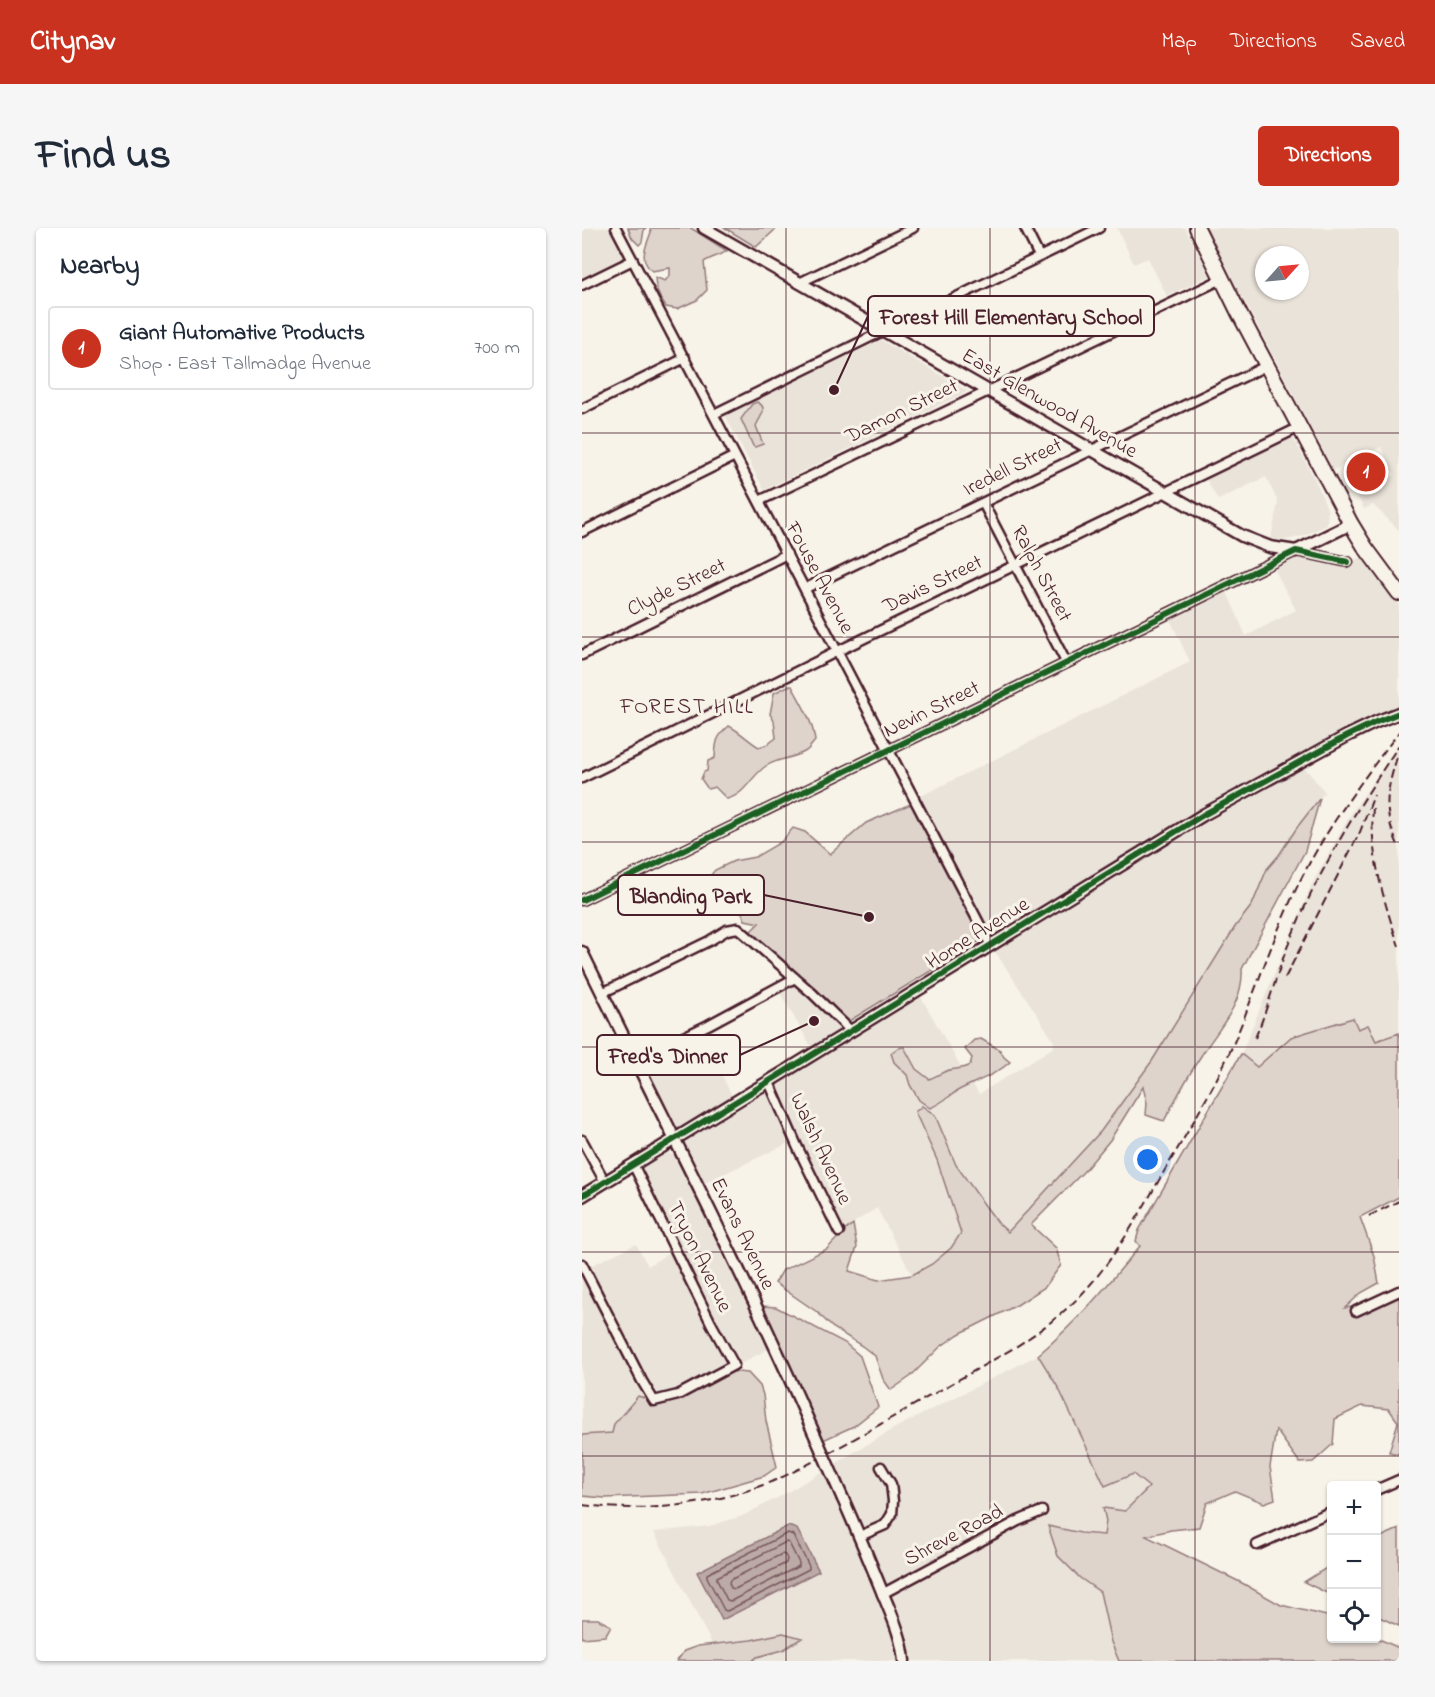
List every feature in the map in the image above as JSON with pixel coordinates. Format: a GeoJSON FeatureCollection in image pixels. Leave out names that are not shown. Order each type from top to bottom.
{"type":"FeatureCollection","features":[{"type":"Feature","properties":{"kind":"main road"},"geometry":{"type":"LineString","coordinates":[[1197,228],[1351,524],[1365,548],[1399,593]]}},
{"type":"Feature","properties":{"kind":"street","name":"Fouse Avenue"},"geometry":{"type":"LineString","coordinates":[[616,228],[990,944]]}},
{"type":"Feature","properties":{"kind":"street","name":"East Glenwood Avenue"},"geometry":{"type":"LineString","coordinates":[[704,228],[1242,536],[1270,547],[1296,551]]}},
{"type":"Feature","properties":{"kind":"street"},"geometry":{"type":"LineString","coordinates":[[799,283],[913,228]]}},
{"type":"Feature","properties":{"kind":"street"},"geometry":{"type":"LineString","coordinates":[[1025,228],[1039,256]]}},
{"type":"Feature","properties":{"kind":"street"},"geometry":{"type":"LineString","coordinates":[[714,414],[1099,228]]}},
{"type":"Feature","properties":{"kind":"street"},"geometry":{"type":"LineString","coordinates":[[582,285],[633,260]]}},
{"type":"Feature","properties":{"kind":"street","name":"Damon Street"},"geometry":{"type":"LineString","coordinates":[[759,501],[1222,279]]}},
{"type":"Feature","properties":{"kind":"street"},"geometry":{"type":"LineString","coordinates":[[582,409],[685,358]]}},
{"type":"Feature","properties":{"kind":"street","name":"Iredell Street"},"geometry":{"type":"LineString","coordinates":[[806,588],[1268,365]]}},
{"type":"Feature","properties":{"kind":"street","name":"Davis Street"},"geometry":{"type":"LineString","coordinates":[[582,778],[1300,427]]}},
{"type":"Feature","properties":{"kind":"street"},"geometry":{"type":"LineString","coordinates":[[582,532],[735,456]]}},
{"type":"Feature","properties":{"kind":"street","name":"Ralph Street"},"geometry":{"type":"LineString","coordinates":[[984,503],[1066,662]]}},
{"type":"Feature","properties":{"kind":"street"},"geometry":{"type":"LineString","coordinates":[[1296,551],[1351,524]]}},
{"type":"Feature","properties":{"kind":"street"},"geometry":{"type":"LineString","coordinates":[[1296,551],[1348,562]]}},
{"type":"Feature","properties":{"kind":"street","name":"Nevin Street"},"geometry":{"type":"LineString","coordinates":[[582,900],[1296,551]]}},
{"type":"Feature","properties":{"kind":"street","name":"Clyde Street"},"geometry":{"type":"LineString","coordinates":[[582,655],[787,554]]}},
{"type":"Feature","properties":{"kind":"street","name":"Home Avenue"},"geometry":{"type":"LineString","coordinates":[[582,1196],[1203,814],[1347,736],[1399,713]]}},
{"type":"Feature","properties":{"kind":"street"},"geometry":{"type":"LineString","coordinates":[[603,993],[732,928],[738,928],[835,1013],[851,1031]]}},
{"type":"Feature","properties":{"kind":"street","name":"Evans Avenue"},"geometry":{"type":"LineString","coordinates":[[582,952],[794,1388],[860,1536],[897,1628],[904,1661]]}},
{"type":"Feature","properties":{"kind":"street"},"geometry":{"type":"LineString","coordinates":[[636,1059],[795,978]]}},
{"type":"Feature","properties":{"kind":"street","name":"Walsh Avenue"},"geometry":{"type":"LineString","coordinates":[[769,1082],[839,1232]]}},
{"type":"Feature","properties":{"kind":"street"},"geometry":{"type":"LineString","coordinates":[[582,1140],[605,1182]]}},
{"type":"Feature","properties":{"kind":"street","name":"Tryon Avenue"},"geometry":{"type":"LineString","coordinates":[[582,1264],[654,1401],[678,1395],[734,1365],[633,1164]]}},
{"type":"Feature","properties":{"kind":"street"},"geometry":{"type":"LineString","coordinates":[[1356,1311],[1399,1291]]}},
{"type":"Feature","properties":{"kind":"street"},"geometry":{"type":"LineString","coordinates":[[860,1536],[885,1525],[892,1514],[891,1484],[881,1467]]}},
{"type":"Feature","properties":{"kind":"street"},"geometry":{"type":"LineString","coordinates":[[1381,1488],[1399,1480]]}},
{"type":"Feature","properties":{"kind":"street","name":"Shreve Road"},"geometry":{"type":"LineString","coordinates":[[882,1594],[1018,1521],[1042,1511]]}},
{"type":"Feature","properties":{"kind":"street"},"geometry":{"type":"LineString","coordinates":[[1257,1545],[1327,1513]]}},
{"type":"Feature","properties":{"kind":"shaded area"},"geometry":{"type":"Polygon","coordinates":[[[582,228],[616,228],[633,260],[584,284],[582,228]]]}},
{"type":"Feature","properties":{"kind":"shaded area"},"geometry":{"type":"Polygon","coordinates":[[[628,228],[647,228],[644,230],[642,242],[639,245],[632,238],[628,228]]]}},
{"type":"Feature","properties":{"kind":"shaded area"},"geometry":{"type":"Polygon","coordinates":[[[650,228],[691,228],[727,251],[704,262],[707,290],[697,300],[677,309],[666,307],[659,297],[655,277],[665,281],[670,275],[670,268],[652,271],[645,262],[644,253],[651,232],[650,228]]]}},
{"type":"Feature","properties":{"kind":"shaded area"},"geometry":{"type":"Polygon","coordinates":[[[725,228],[777,228],[756,247],[725,228]]]}},
{"type":"Feature","properties":{"kind":"shaded area"},"geometry":{"type":"Polygon","coordinates":[[[1117,228],[1185,228],[1210,276],[1167,296],[1148,258],[1134,264],[1117,228]]]}},
{"type":"Feature","properties":{"kind":"shaded area"},"geometry":{"type":"Polygon","coordinates":[[[1206,228],[1399,228],[1399,530],[1373,505],[1364,509],[1357,495],[1395,475],[1381,447],[1333,470],[1206,228]]]}},
{"type":"Feature","properties":{"kind":"shaded area"},"geometry":{"type":"Polygon","coordinates":[[[881,340],[968,391],[764,490],[725,415],[881,340]]]}},
{"type":"Feature","properties":{"kind":"shaded area"},"geometry":{"type":"Polygon","coordinates":[[[757,402],[763,407],[756,426],[763,444],[755,447],[741,419],[752,404],[757,402]]]}},
{"type":"Feature","properties":{"kind":"shaded area"},"geometry":{"type":"Polygon","coordinates":[[[1293,437],[1328,511],[1327,525],[1303,536],[1286,540],[1271,539],[1278,502],[1266,477],[1218,500],[1206,479],[1293,437]]]}},
{"type":"Feature","properties":{"kind":"shaded area"},"geometry":{"type":"Polygon","coordinates":[[[1296,551],[1348,562],[1370,554],[1399,593],[1399,713],[1300,762],[1325,792],[1267,869],[1252,905],[1235,927],[1152,1061],[1101,1131],[1007,1232],[956,1165],[935,1115],[915,1112],[937,1160],[961,1233],[951,1248],[932,1264],[912,1275],[877,1208],[839,1232],[795,1140],[698,1186],[636,1060],[699,1029],[735,1102],[815,1053],[777,988],[795,978],[851,1031],[916,988],[979,1094],[1054,1047],[1054,1042],[1038,1016],[990,944],[915,799],[1190,662],[1167,613],[1224,585],[1246,636],[1296,610],[1271,563],[1296,551]]]}},
{"type":"Feature","properties":{"kind":"shaded area"},"geometry":{"type":"Polygon","coordinates":[[[792,686],[806,712],[815,741],[801,754],[775,761],[766,766],[739,794],[733,797],[727,799],[715,787],[708,789],[701,779],[707,771],[708,761],[715,758],[716,743],[721,733],[729,726],[759,747],[768,744],[776,738],[774,721],[770,714],[774,693],[792,686]]]}},
{"type":"Feature","properties":{"kind":"shaded area"},"geometry":{"type":"Polygon","coordinates":[[[1399,744],[1399,1168],[1284,1091],[1241,1054],[1312,884],[1351,814],[1399,744]]]}},
{"type":"Feature","properties":{"kind":"shaded area"},"geometry":{"type":"Polygon","coordinates":[[[1320,798],[1305,851],[1242,969],[1239,994],[1229,1016],[1191,1072],[1164,1121],[1146,1115],[1147,1103],[1143,1087],[1110,1140],[1086,1169],[1031,1225],[1056,1248],[1061,1265],[1045,1287],[1017,1305],[959,1334],[940,1347],[910,1377],[891,1390],[883,1379],[875,1356],[832,1327],[817,1312],[775,1283],[783,1270],[827,1249],[853,1224],[857,1247],[849,1271],[878,1280],[912,1275],[932,1264],[951,1248],[961,1233],[937,1160],[915,1112],[922,1106],[935,1115],[956,1165],[999,1224],[1008,1232],[1101,1131],[1152,1061],[1235,927],[1252,905],[1267,869],[1320,798]]]}},
{"type":"Feature","properties":{"kind":"shaded area"},"geometry":{"type":"Polygon","coordinates":[[[913,803],[981,940],[849,1021],[750,932],[759,923],[745,920],[734,900],[699,889],[715,870],[734,861],[755,857],[781,842],[793,828],[805,832],[830,854],[866,823],[913,803]]]}},
{"type":"Feature","properties":{"kind":"shaded area"},"geometry":{"type":"Polygon","coordinates":[[[1353,1018],[1358,1029],[1368,1025],[1376,1041],[1399,1033],[1399,1197],[1360,1217],[1374,1256],[1379,1283],[1361,1293],[1345,1308],[1380,1303],[1399,1294],[1399,1454],[1389,1452],[1398,1422],[1389,1409],[1362,1406],[1335,1419],[1333,1444],[1313,1462],[1300,1463],[1276,1430],[1270,1467],[1275,1499],[1264,1503],[1235,1491],[1207,1503],[1199,1527],[1146,1536],[1242,1583],[1281,1605],[1327,1616],[1327,1643],[1381,1643],[1381,1640],[1399,1648],[1399,1661],[1119,1661],[1111,1642],[1100,1592],[1080,1578],[1058,1556],[1048,1526],[1104,1535],[1106,1521],[1103,1508],[1125,1511],[1149,1487],[1133,1474],[1105,1486],[1059,1389],[1038,1355],[1079,1316],[1140,1246],[1136,1241],[1139,1230],[1241,1054],[1257,1067],[1291,1037],[1353,1018]]]}},
{"type":"Feature","properties":{"kind":"shaded area"},"geometry":{"type":"Polygon","coordinates":[[[981,1039],[1000,1050],[1010,1062],[999,1071],[959,1090],[930,1108],[919,1100],[907,1075],[894,1062],[891,1053],[904,1047],[916,1069],[929,1079],[946,1071],[970,1065],[972,1058],[965,1049],[974,1040],[981,1039]]]}},
{"type":"Feature","properties":{"kind":"shaded area"},"geometry":{"type":"Polygon","coordinates":[[[666,1152],[677,1156],[684,1163],[768,1349],[696,1390],[668,1402],[658,1402],[652,1391],[646,1399],[638,1397],[613,1433],[582,1435],[582,1259],[592,1265],[636,1244],[648,1266],[672,1251],[637,1167],[666,1152]]]}},
{"type":"Feature","properties":{"kind":"shaded area"},"geometry":{"type":"Polygon","coordinates":[[[762,1306],[776,1307],[845,1343],[860,1356],[878,1407],[854,1426],[821,1441],[762,1306]]]}},
{"type":"Feature","properties":{"kind":"shaded area"},"geometry":{"type":"Polygon","coordinates":[[[1038,1355],[1059,1389],[1105,1486],[1133,1474],[1150,1487],[1124,1511],[1106,1521],[1104,1535],[1048,1527],[1080,1578],[1100,1592],[1111,1642],[1119,1661],[752,1661],[757,1657],[783,1650],[801,1638],[751,1640],[713,1646],[654,1532],[709,1526],[742,1516],[781,1496],[895,1428],[1038,1355]]]}},
{"type":"Feature","properties":{"kind":"shaded area"},"geometry":{"type":"Polygon","coordinates":[[[727,1371],[748,1373],[760,1386],[777,1467],[764,1476],[702,1494],[605,1498],[582,1496],[582,1435],[612,1433],[614,1424],[638,1396],[667,1402],[681,1398],[727,1371]]]}},
{"type":"Feature","properties":{"kind":"shaded area"},"geometry":{"type":"Polygon","coordinates":[[[1399,1529],[1399,1626],[1381,1618],[1381,1537],[1399,1529]]]}},
{"type":"Feature","properties":{"kind":"shaded area"},"geometry":{"type":"Polygon","coordinates":[[[1327,1568],[1327,1593],[1304,1582],[1327,1568]]]}},
{"type":"Feature","properties":{"kind":"shaded area"},"geometry":{"type":"Polygon","coordinates":[[[582,1619],[598,1619],[611,1626],[605,1636],[582,1638],[582,1619]]]}},
{"type":"Feature","properties":{"kind":"shaded area"},"geometry":{"type":"Polygon","coordinates":[[[783,1633],[802,1638],[783,1650],[757,1657],[752,1661],[677,1661],[684,1651],[698,1646],[751,1640],[783,1633]]]}},
{"type":"Feature","properties":{"kind":"water"},"geometry":{"type":"Polygon","coordinates":[[[788,1526],[797,1529],[819,1571],[722,1620],[697,1572],[788,1526]]]}},
{"type":"Feature","properties":{"kind":"railway"},"geometry":{"type":"LineString","coordinates":[[582,1505],[636,1508],[689,1504],[741,1493],[766,1484],[824,1455],[1014,1348],[1071,1305],[1092,1283],[1116,1250],[1194,1120],[1232,1047],[1282,920],[1311,859],[1359,785],[1399,732]]}},
{"type":"Feature","properties":{"kind":"railway"},"geometry":{"type":"LineString","coordinates":[[1255,1038],[1286,950],[1314,888],[1354,815],[1399,745]]}},
{"type":"Feature","properties":{"kind":"railway"},"geometry":{"type":"LineString","coordinates":[[1397,757],[1388,792],[1388,812],[1399,847]]}},
{"type":"Feature","properties":{"kind":"railway"},"geometry":{"type":"LineString","coordinates":[[1285,978],[1360,832],[1374,795]]}},
{"type":"Feature","properties":{"kind":"railway"},"geometry":{"type":"LineString","coordinates":[[1373,808],[1372,825],[1376,860],[1388,914],[1399,946]]}},
{"type":"Feature","properties":{"kind":"railway"},"geometry":{"type":"LineString","coordinates":[[1369,1216],[1399,1201]]}},
{"type":"Feature","properties":{"kind":"cycle path"},"geometry":{"type":"LineString","coordinates":[[582,900],[1296,551],[1348,562]]}},
{"type":"Feature","properties":{"kind":"cycle path"},"geometry":{"type":"LineString","coordinates":[[582,1196],[1203,815],[1347,736],[1399,713]]}},
{"type":"Feature","properties":{"kind":"place","name":"Forest Hill Elementary School"},"geometry":{"type":"Point","coordinates":[834,390]}},
{"type":"Feature","properties":{"kind":"place","name":"Giant Automative Products"},"geometry":{"type":"Point","coordinates":[1366,472]}},
{"type":"Feature","properties":{"kind":"place","name":"Blanding Park"},"geometry":{"type":"Point","coordinates":[869,917]}},
{"type":"Feature","properties":{"kind":"place","name":"Fred's Dinner"},"geometry":{"type":"Point","coordinates":[814,1021]}},
{"type":"Feature","properties":{"kind":"district","name":"FOREST HILL"},"geometry":{"type":"Point","coordinates":[687,708]}}]}
